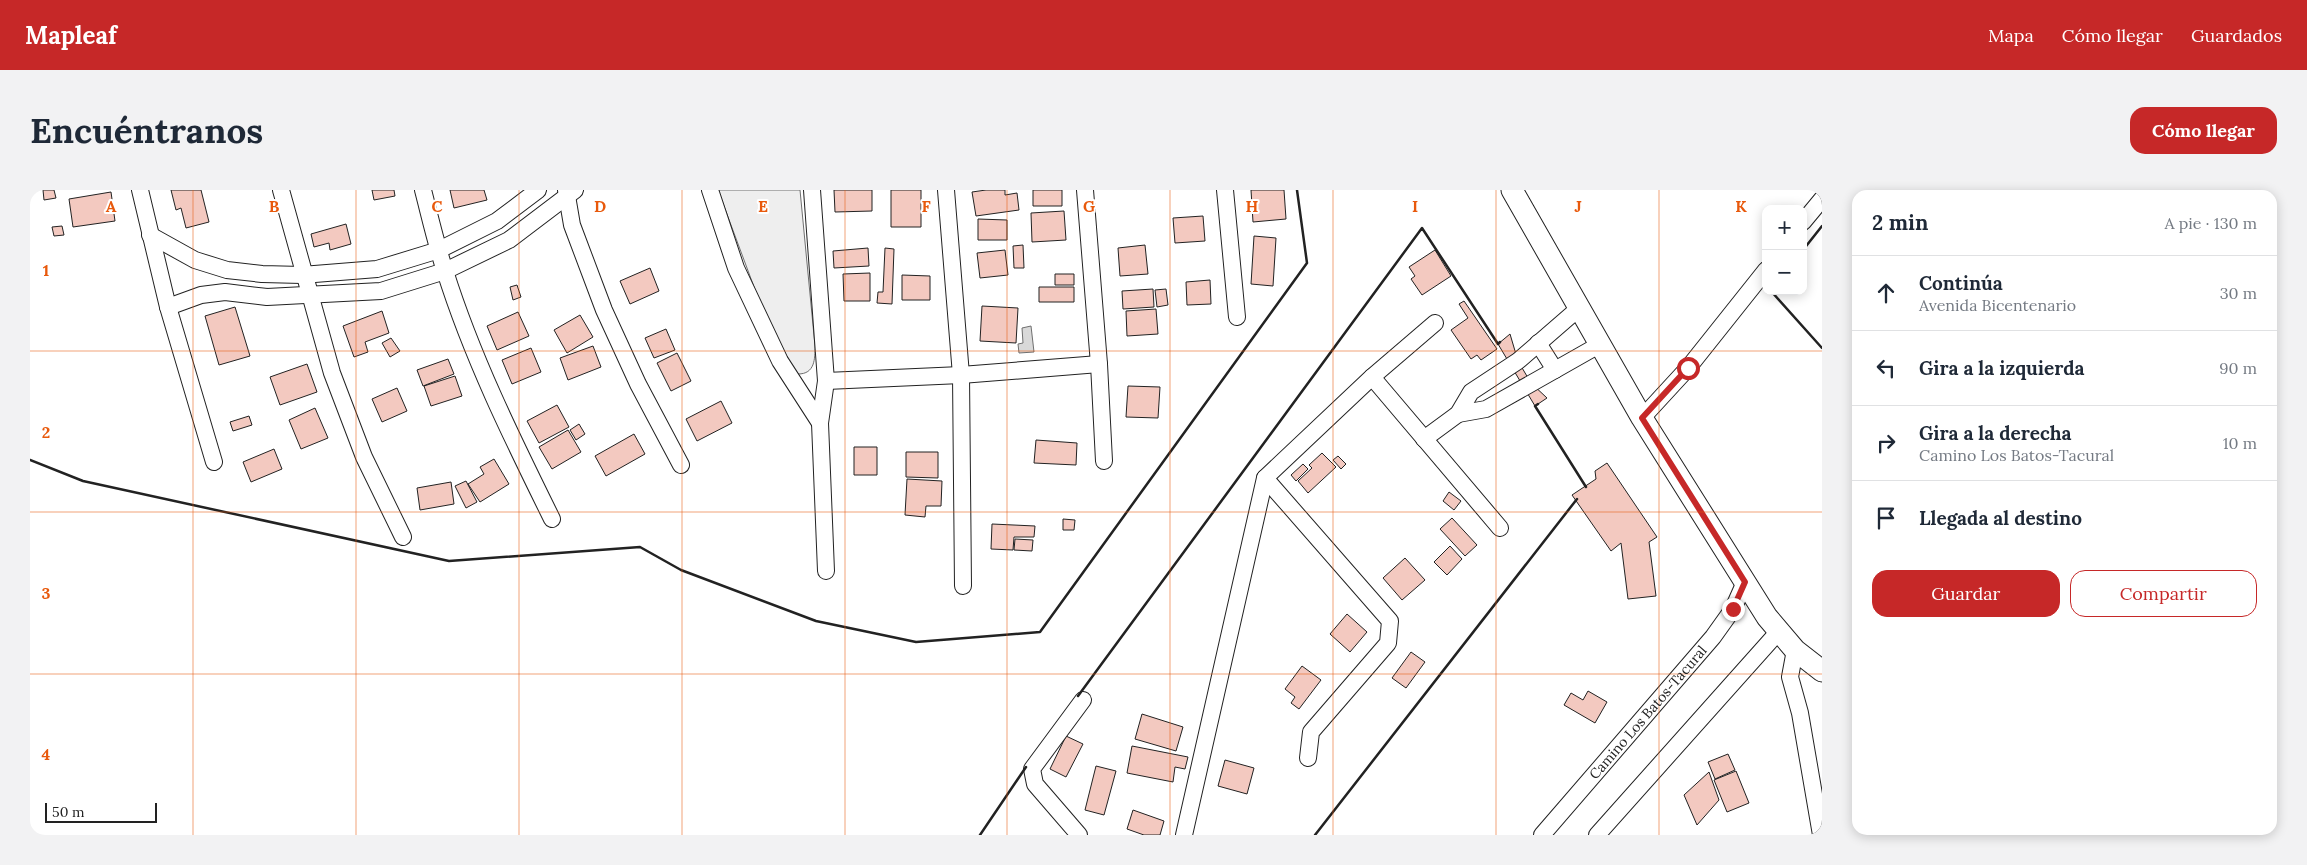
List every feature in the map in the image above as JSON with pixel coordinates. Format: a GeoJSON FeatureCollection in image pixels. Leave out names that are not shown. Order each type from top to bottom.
{"type":"FeatureCollection","features":[{"type":"Feature","properties":{"kind":"main road"},"geometry":{"type":"LineString","coordinates":[[1512,190],[1578,309],[1642,418],[1745,582],[1778,631],[1794,650],[1822,671]]}},
{"type":"Feature","properties":{"kind":"street"},"geometry":{"type":"LineString","coordinates":[[140,190],[168,307],[214,462]]}},
{"type":"Feature","properties":{"kind":"street"},"geometry":{"type":"LineString","coordinates":[[280,190],[302,275],[332,372],[364,457],[403,537]]}},
{"type":"Feature","properties":{"kind":"street"},"geometry":{"type":"LineString","coordinates":[[423,190],[445,271],[508,430],[552,518]]}},
{"type":"Feature","properties":{"kind":"street"},"geometry":{"type":"LineString","coordinates":[[150,235],[195,260],[226,270],[262,274],[302,275],[377,269],[439,250],[498,221],[538,190]]}},
{"type":"Feature","properties":{"kind":"street"},"geometry":{"type":"LineString","coordinates":[[710,190],[736,268],[780,361],[820,423]]}},
{"type":"Feature","properties":{"kind":"street"},"geometry":{"type":"LineString","coordinates":[[812,190],[826,381],[820,423],[826,571]]}},
{"type":"Feature","properties":{"kind":"street"},"geometry":{"type":"LineString","coordinates":[[946,190],[961,375],[963,586]]}},
{"type":"Feature","properties":{"kind":"street"},"geometry":{"type":"LineString","coordinates":[[1085,190],[1099,364],[1104,460]]}},
{"type":"Feature","properties":{"kind":"street"},"geometry":{"type":"LineString","coordinates":[[1225,190],[1237,317]]}},
{"type":"Feature","properties":{"kind":"street"},"geometry":{"type":"LineString","coordinates":[[168,307],[201,295],[226,292],[267,297],[381,291],[445,271],[509,240],[569,192]]}},
{"type":"Feature","properties":{"kind":"street"},"geometry":{"type":"LineString","coordinates":[[569,192],[572,225],[604,310],[638,384],[681,465]]}},
{"type":"Feature","properties":{"kind":"street"},"geometry":{"type":"LineString","coordinates":[[1807,217],[1822,199]]}},
{"type":"Feature","properties":{"kind":"street"},"geometry":{"type":"LineString","coordinates":[[1642,418],[1688,368],[1762,275]]}},
{"type":"Feature","properties":{"kind":"street"},"geometry":{"type":"LineString","coordinates":[[1424,439],[1458,414],[1471,392],[1518,361],[1578,309]]}},
{"type":"Feature","properties":{"kind":"street"},"geometry":{"type":"LineString","coordinates":[[1184,835],[1265,478],[1372,377],[1435,323]]}},
{"type":"Feature","properties":{"kind":"street"},"geometry":{"type":"LineString","coordinates":[[1538,343],[1555,370]]}},
{"type":"Feature","properties":{"kind":"street"},"geometry":{"type":"LineString","coordinates":[[1458,414],[1486,409],[1599,345]]}},
{"type":"Feature","properties":{"kind":"street"},"geometry":{"type":"LineString","coordinates":[[826,381],[961,375],[1099,364]]}},
{"type":"Feature","properties":{"kind":"street"},"geometry":{"type":"LineString","coordinates":[[1372,377],[1500,528]]}},
{"type":"Feature","properties":{"kind":"street"},"geometry":{"type":"LineString","coordinates":[[1265,478],[1390,621],[1388,643],[1312,732],[1308,758]]}},
{"type":"Feature","properties":{"kind":"street","name":"Camino Los Batos-Tacural"},"geometry":{"type":"LineString","coordinates":[[1542,835],[1713,637],[1733,609],[1745,582]]}},
{"type":"Feature","properties":{"kind":"street"},"geometry":{"type":"LineString","coordinates":[[1597,835],[1778,631]]}},
{"type":"Feature","properties":{"kind":"street"},"geometry":{"type":"LineString","coordinates":[[1794,650],[1790,677],[1800,713],[1822,835]]}},
{"type":"Feature","properties":{"kind":"street"},"geometry":{"type":"LineString","coordinates":[[1079,835],[1035,784],[1032,769],[1084,700]]}},
{"type":"Feature","properties":{"kind":"shaded area"},"geometry":{"type":"Polygon","coordinates":[[[718,190],[800,190],[815,346],[813,365],[811,369],[804,373],[798,374],[783,355],[760,303],[718,190]]]}},
{"type":"Feature","properties":{"kind":"shaded area"},"geometry":{"type":"Polygon","coordinates":[[[1031,326],[1034,352],[1019,353],[1018,344],[1023,343],[1022,328],[1031,326]]]}},
{"type":"Feature","properties":{"kind":"building"},"geometry":{"type":"Polygon","coordinates":[[[43,190],[54,190],[56,198],[44,200],[43,190]]]}},
{"type":"Feature","properties":{"kind":"building"},"geometry":{"type":"Polygon","coordinates":[[[171,190],[201,190],[209,222],[186,228],[181,208],[176,210],[171,190]]]}},
{"type":"Feature","properties":{"kind":"building"},"geometry":{"type":"Polygon","coordinates":[[[372,190],[394,190],[395,196],[374,200],[372,190]]]}},
{"type":"Feature","properties":{"kind":"building"},"geometry":{"type":"Polygon","coordinates":[[[450,190],[484,190],[487,200],[454,208],[450,190]]]}},
{"type":"Feature","properties":{"kind":"building"},"geometry":{"type":"Polygon","coordinates":[[[834,190],[872,190],[872,211],[835,212],[834,190]]]}},
{"type":"Feature","properties":{"kind":"building"},"geometry":{"type":"Polygon","coordinates":[[[891,190],[921,190],[921,227],[891,227],[891,190]]]}},
{"type":"Feature","properties":{"kind":"building"},"geometry":{"type":"Polygon","coordinates":[[[1005,190],[1005,195],[1017,193],[1019,210],[976,216],[972,192],[1005,190]]]}},
{"type":"Feature","properties":{"kind":"building"},"geometry":{"type":"Polygon","coordinates":[[[1033,190],[1062,190],[1062,206],[1033,206],[1033,190]]]}},
{"type":"Feature","properties":{"kind":"building"},"geometry":{"type":"Polygon","coordinates":[[[1251,190],[1284,190],[1286,219],[1253,222],[1251,190]]]}},
{"type":"Feature","properties":{"kind":"building"},"geometry":{"type":"Polygon","coordinates":[[[111,192],[115,221],[73,227],[69,199],[111,192]]]}},
{"type":"Feature","properties":{"kind":"building"},"geometry":{"type":"Polygon","coordinates":[[[1064,211],[1066,240],[1032,242],[1031,213],[1064,211]]]}},
{"type":"Feature","properties":{"kind":"building"},"geometry":{"type":"Polygon","coordinates":[[[1203,216],[1205,241],[1175,243],[1173,218],[1203,216]]]}},
{"type":"Feature","properties":{"kind":"building"},"geometry":{"type":"Polygon","coordinates":[[[978,219],[1007,220],[1007,240],[978,240],[978,219]]]}},
{"type":"Feature","properties":{"kind":"building"},"geometry":{"type":"Polygon","coordinates":[[[346,224],[351,244],[330,250],[329,243],[314,247],[311,234],[346,224]]]}},
{"type":"Feature","properties":{"kind":"building"},"geometry":{"type":"Polygon","coordinates":[[[62,226],[64,235],[54,236],[52,227],[62,226]]]}},
{"type":"Feature","properties":{"kind":"building"},"geometry":{"type":"Polygon","coordinates":[[[1254,236],[1276,238],[1273,286],[1251,284],[1254,236]]]}},
{"type":"Feature","properties":{"kind":"building"},"geometry":{"type":"Polygon","coordinates":[[[1023,245],[1024,268],[1014,268],[1013,246],[1023,245]]]}},
{"type":"Feature","properties":{"kind":"building"},"geometry":{"type":"Polygon","coordinates":[[[1145,245],[1148,274],[1120,276],[1118,248],[1145,245]]]}},
{"type":"Feature","properties":{"kind":"building"},"geometry":{"type":"Polygon","coordinates":[[[868,248],[869,266],[834,268],[833,251],[868,248]]]}},
{"type":"Feature","properties":{"kind":"building"},"geometry":{"type":"Polygon","coordinates":[[[885,248],[894,249],[892,304],[877,303],[878,292],[883,292],[885,248]]]}},
{"type":"Feature","properties":{"kind":"building"},"geometry":{"type":"Polygon","coordinates":[[[1005,250],[1008,275],[980,278],[977,253],[1005,250]]]}},
{"type":"Feature","properties":{"kind":"building"},"geometry":{"type":"Polygon","coordinates":[[[1435,250],[1451,276],[1422,295],[1411,279],[1415,276],[1409,267],[1435,250]]]}},
{"type":"Feature","properties":{"kind":"building"},"geometry":{"type":"Polygon","coordinates":[[[650,268],[659,291],[630,304],[620,281],[650,268]]]}},
{"type":"Feature","properties":{"kind":"building"},"geometry":{"type":"Polygon","coordinates":[[[870,273],[870,301],[844,301],[843,274],[870,273]]]}},
{"type":"Feature","properties":{"kind":"building"},"geometry":{"type":"Polygon","coordinates":[[[1055,274],[1074,274],[1074,285],[1055,285],[1055,274]]]}},
{"type":"Feature","properties":{"kind":"building"},"geometry":{"type":"Polygon","coordinates":[[[902,275],[930,276],[930,300],[902,300],[902,275]]]}},
{"type":"Feature","properties":{"kind":"building"},"geometry":{"type":"Polygon","coordinates":[[[1210,280],[1211,304],[1187,305],[1186,282],[1210,280]]]}},
{"type":"Feature","properties":{"kind":"building"},"geometry":{"type":"Polygon","coordinates":[[[517,285],[521,297],[513,300],[510,287],[517,285]]]}},
{"type":"Feature","properties":{"kind":"building"},"geometry":{"type":"Polygon","coordinates":[[[1039,287],[1074,287],[1074,302],[1039,302],[1039,287]]]}},
{"type":"Feature","properties":{"kind":"building"},"geometry":{"type":"Polygon","coordinates":[[[1153,289],[1154,307],[1123,309],[1122,291],[1153,289]]]}},
{"type":"Feature","properties":{"kind":"building"},"geometry":{"type":"Polygon","coordinates":[[[1166,289],[1168,305],[1157,307],[1155,290],[1166,289]]]}},
{"type":"Feature","properties":{"kind":"building"},"geometry":{"type":"Polygon","coordinates":[[[1464,301],[1497,349],[1481,360],[1477,355],[1471,359],[1451,330],[1468,318],[1459,304],[1464,301]]]}},
{"type":"Feature","properties":{"kind":"building"},"geometry":{"type":"Polygon","coordinates":[[[982,306],[1018,308],[1016,343],[980,341],[982,306]]]}},
{"type":"Feature","properties":{"kind":"building"},"geometry":{"type":"Polygon","coordinates":[[[235,307],[250,356],[219,365],[205,316],[235,307]]]}},
{"type":"Feature","properties":{"kind":"building"},"geometry":{"type":"Polygon","coordinates":[[[1156,309],[1158,334],[1127,336],[1126,311],[1156,309]]]}},
{"type":"Feature","properties":{"kind":"building"},"geometry":{"type":"Polygon","coordinates":[[[382,311],[389,333],[365,342],[368,352],[354,357],[343,326],[382,311]]]}},
{"type":"Feature","properties":{"kind":"building"},"geometry":{"type":"Polygon","coordinates":[[[518,312],[529,336],[497,350],[487,326],[518,312]]]}},
{"type":"Feature","properties":{"kind":"building"},"geometry":{"type":"Polygon","coordinates":[[[580,315],[593,337],[567,353],[554,330],[580,315]]]}},
{"type":"Feature","properties":{"kind":"building"},"geometry":{"type":"Polygon","coordinates":[[[666,329],[675,350],[654,358],[645,338],[666,329]]]}},
{"type":"Feature","properties":{"kind":"building"},"geometry":{"type":"Polygon","coordinates":[[[1510,334],[1518,361],[1531,383],[1547,398],[1535,406],[1498,344],[1510,334]]]}},
{"type":"Feature","properties":{"kind":"building"},"geometry":{"type":"Polygon","coordinates":[[[391,338],[400,351],[390,357],[382,343],[391,338]]]}},
{"type":"Feature","properties":{"kind":"building"},"geometry":{"type":"Polygon","coordinates":[[[593,346],[601,367],[568,380],[560,358],[593,346]]]}},
{"type":"Feature","properties":{"kind":"building"},"geometry":{"type":"Polygon","coordinates":[[[531,348],[541,372],[512,384],[502,360],[531,348]]]}},
{"type":"Feature","properties":{"kind":"building"},"geometry":{"type":"Polygon","coordinates":[[[677,353],[691,381],[671,391],[657,363],[677,353]]]}},
{"type":"Feature","properties":{"kind":"building"},"geometry":{"type":"Polygon","coordinates":[[[448,359],[454,374],[423,386],[417,370],[448,359]]]}},
{"type":"Feature","properties":{"kind":"building"},"geometry":{"type":"Polygon","coordinates":[[[307,364],[317,392],[280,405],[270,377],[307,364]]]}},
{"type":"Feature","properties":{"kind":"building"},"geometry":{"type":"Polygon","coordinates":[[[455,376],[462,396],[431,406],[424,386],[455,376]]]}},
{"type":"Feature","properties":{"kind":"building"},"geometry":{"type":"Polygon","coordinates":[[[1128,386],[1160,387],[1158,418],[1126,417],[1128,386]]]}},
{"type":"Feature","properties":{"kind":"building"},"geometry":{"type":"Polygon","coordinates":[[[397,388],[407,411],[382,422],[372,399],[397,388]]]}},
{"type":"Feature","properties":{"kind":"building"},"geometry":{"type":"Polygon","coordinates":[[[721,401],[732,423],[697,441],[686,419],[721,401]]]}},
{"type":"Feature","properties":{"kind":"building"},"geometry":{"type":"Polygon","coordinates":[[[557,405],[569,427],[539,443],[527,421],[557,405]]]}},
{"type":"Feature","properties":{"kind":"building"},"geometry":{"type":"Polygon","coordinates":[[[315,408],[328,438],[301,449],[289,420],[315,408]]]}},
{"type":"Feature","properties":{"kind":"building"},"geometry":{"type":"Polygon","coordinates":[[[249,416],[252,425],[233,431],[230,422],[249,416]]]}},
{"type":"Feature","properties":{"kind":"building"},"geometry":{"type":"Polygon","coordinates":[[[579,424],[585,434],[576,440],[570,430],[579,424]]]}},
{"type":"Feature","properties":{"kind":"building"},"geometry":{"type":"Polygon","coordinates":[[[568,430],[581,452],[552,469],[539,447],[568,430]]]}},
{"type":"Feature","properties":{"kind":"building"},"geometry":{"type":"Polygon","coordinates":[[[634,434],[645,454],[606,476],[595,456],[634,434]]]}},
{"type":"Feature","properties":{"kind":"building"},"geometry":{"type":"Polygon","coordinates":[[[1036,440],[1077,443],[1076,465],[1034,463],[1036,440]]]}},
{"type":"Feature","properties":{"kind":"building"},"geometry":{"type":"Polygon","coordinates":[[[854,447],[877,447],[877,475],[854,475],[854,447]]]}},
{"type":"Feature","properties":{"kind":"building"},"geometry":{"type":"Polygon","coordinates":[[[274,449],[282,469],[251,482],[243,462],[274,449]]]}},
{"type":"Feature","properties":{"kind":"building"},"geometry":{"type":"Polygon","coordinates":[[[906,452],[938,452],[938,478],[906,477],[906,452]]]}},
{"type":"Feature","properties":{"kind":"building"},"geometry":{"type":"Polygon","coordinates":[[[1322,453],[1336,467],[1308,493],[1298,481],[1312,468],[1309,465],[1322,453]]]}},
{"type":"Feature","properties":{"kind":"building"},"geometry":{"type":"Polygon","coordinates":[[[1338,456],[1346,464],[1341,469],[1333,460],[1338,456]]]}},
{"type":"Feature","properties":{"kind":"building"},"geometry":{"type":"Polygon","coordinates":[[[494,459],[509,484],[480,502],[468,484],[484,474],[480,467],[494,459]]]}},
{"type":"Feature","properties":{"kind":"building"},"geometry":{"type":"Polygon","coordinates":[[[1607,463],[1657,537],[1649,542],[1656,596],[1628,599],[1621,543],[1611,551],[1572,495],[1596,479],[1595,471],[1607,463]]]}},
{"type":"Feature","properties":{"kind":"building"},"geometry":{"type":"Polygon","coordinates":[[[1303,464],[1308,469],[1296,481],[1291,475],[1303,464]]]}},
{"type":"Feature","properties":{"kind":"building"},"geometry":{"type":"Polygon","coordinates":[[[907,479],[942,481],[941,506],[926,506],[925,517],[905,515],[907,479]]]}},
{"type":"Feature","properties":{"kind":"building"},"geometry":{"type":"Polygon","coordinates":[[[466,481],[477,502],[466,508],[455,486],[466,481]]]}},
{"type":"Feature","properties":{"kind":"building"},"geometry":{"type":"Polygon","coordinates":[[[451,482],[454,504],[420,510],[417,488],[451,482]]]}},
{"type":"Feature","properties":{"kind":"building"},"geometry":{"type":"Polygon","coordinates":[[[1449,492],[1461,501],[1454,510],[1443,501],[1449,492]]]}},
{"type":"Feature","properties":{"kind":"building"},"geometry":{"type":"Polygon","coordinates":[[[1452,518],[1477,545],[1465,556],[1440,529],[1452,518]]]}},
{"type":"Feature","properties":{"kind":"building"},"geometry":{"type":"Polygon","coordinates":[[[1063,519],[1075,520],[1074,530],[1063,530],[1063,519]]]}},
{"type":"Feature","properties":{"kind":"building"},"geometry":{"type":"Polygon","coordinates":[[[992,524],[1035,526],[1034,537],[1014,537],[1013,550],[991,549],[992,524]]]}},
{"type":"Feature","properties":{"kind":"building"},"geometry":{"type":"Polygon","coordinates":[[[1015,539],[1033,540],[1032,551],[1014,550],[1015,539]]]}},
{"type":"Feature","properties":{"kind":"building"},"geometry":{"type":"Polygon","coordinates":[[[1450,546],[1462,559],[1447,575],[1434,562],[1450,546]]]}},
{"type":"Feature","properties":{"kind":"building"},"geometry":{"type":"Polygon","coordinates":[[[1405,558],[1425,580],[1402,600],[1383,578],[1405,558]]]}},
{"type":"Feature","properties":{"kind":"building"},"geometry":{"type":"Polygon","coordinates":[[[1347,614],[1367,632],[1350,652],[1330,634],[1347,614]]]}},
{"type":"Feature","properties":{"kind":"building"},"geometry":{"type":"Polygon","coordinates":[[[1411,652],[1425,662],[1406,688],[1392,678],[1411,652]]]}},
{"type":"Feature","properties":{"kind":"building"},"geometry":{"type":"Polygon","coordinates":[[[1302,666],[1321,680],[1299,709],[1291,703],[1295,697],[1285,689],[1302,666]]]}},
{"type":"Feature","properties":{"kind":"building"},"geometry":{"type":"Polygon","coordinates":[[[1588,691],[1607,702],[1595,723],[1564,705],[1571,693],[1583,700],[1588,691]]]}},
{"type":"Feature","properties":{"kind":"building"},"geometry":{"type":"Polygon","coordinates":[[[1142,714],[1183,727],[1176,751],[1135,739],[1142,714]]]}},
{"type":"Feature","properties":{"kind":"building"},"geometry":{"type":"Polygon","coordinates":[[[1066,736],[1083,744],[1066,777],[1050,769],[1066,736]]]}},
{"type":"Feature","properties":{"kind":"building"},"geometry":{"type":"Polygon","coordinates":[[[1132,746],[1188,757],[1185,769],[1175,767],[1173,782],[1127,773],[1132,746]]]}},
{"type":"Feature","properties":{"kind":"building"},"geometry":{"type":"Polygon","coordinates":[[[1728,754],[1735,770],[1715,779],[1708,762],[1728,754]]]}},
{"type":"Feature","properties":{"kind":"building"},"geometry":{"type":"Polygon","coordinates":[[[1225,760],[1254,768],[1247,794],[1218,786],[1225,760]]]}},
{"type":"Feature","properties":{"kind":"building"},"geometry":{"type":"Polygon","coordinates":[[[1096,766],[1116,771],[1104,815],[1085,810],[1096,766]]]}},
{"type":"Feature","properties":{"kind":"building"},"geometry":{"type":"Polygon","coordinates":[[[1736,771],[1749,803],[1727,812],[1714,780],[1736,771]]]}},
{"type":"Feature","properties":{"kind":"building"},"geometry":{"type":"Polygon","coordinates":[[[1709,772],[1719,800],[1697,825],[1684,795],[1709,772]]]}},
{"type":"Feature","properties":{"kind":"building"},"geometry":{"type":"Polygon","coordinates":[[[1133,810],[1164,821],[1160,835],[1144,835],[1127,829],[1133,810]]]}},
{"type":"Feature","properties":{"kind":"wall"},"geometry":{"type":"LineString","coordinates":[[30,460],[83,481],[449,561],[640,547],[681,570],[816,621],[916,642],[1040,632],[1307,263],[1297,190]]}},
{"type":"Feature","properties":{"kind":"wall"},"geometry":{"type":"LineString","coordinates":[[1807,245],[1822,226]]}},
{"type":"Feature","properties":{"kind":"wall"},"geometry":{"type":"LineString","coordinates":[[1078,696],[1422,228],[1498,344],[1500,342]]}},
{"type":"Feature","properties":{"kind":"wall"},"geometry":{"type":"LineString","coordinates":[[1775,295],[1822,348]]}},
{"type":"Feature","properties":{"kind":"wall"},"geometry":{"type":"LineString","coordinates":[[1538,404],[1535,406],[1586,487]]}},
{"type":"Feature","properties":{"kind":"wall"},"geometry":{"type":"LineString","coordinates":[[1315,835],[1577,499]]}},
{"type":"Feature","properties":{"kind":"wall"},"geometry":{"type":"LineString","coordinates":[[980,835],[1026,767]]}},
{"type":"Feature","properties":{"kind":"route"},"geometry":{"type":"LineString","coordinates":[[1688,368],[1642,418],[1745,582],[1733,609]]}}]}
